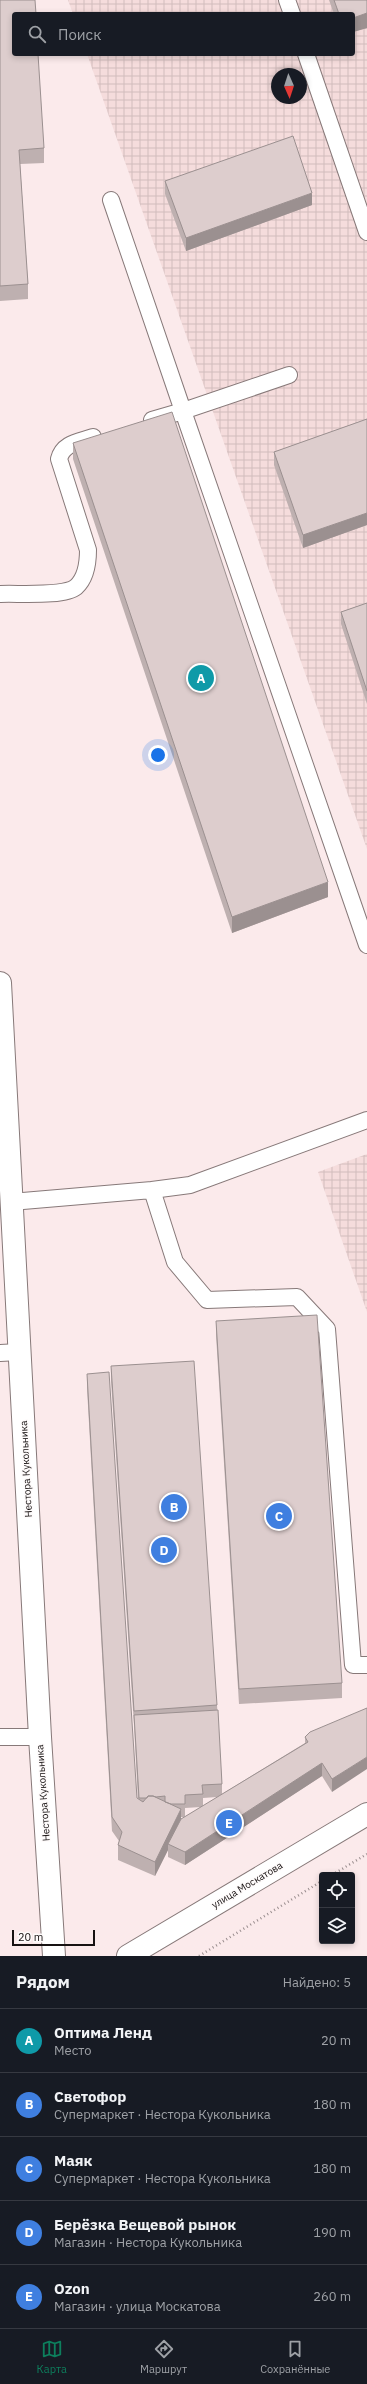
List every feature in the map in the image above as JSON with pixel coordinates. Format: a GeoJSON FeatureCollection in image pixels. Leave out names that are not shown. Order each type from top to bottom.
{"type":"FeatureCollection","features":[{"type":"Feature","properties":{"kind":"street","name":"Нестора Кукольника"},"geometry":{"type":"LineString","coordinates":[[0,983],[12,1202],[10,1353],[40,1737],[54,1956]]}},
{"type":"Feature","properties":{"kind":"street","name":"улица Москатова"},"geometry":{"type":"LineString","coordinates":[[128,1956],[367,1814]]}},
{"type":"Feature","properties":{"kind":"lane"},"geometry":{"type":"LineString","coordinates":[[287,0],[291,12]]}},
{"type":"Feature","properties":{"kind":"lane"},"geometry":{"type":"LineString","coordinates":[[307,56],[367,232]]}},
{"type":"Feature","properties":{"kind":"lane"},"geometry":{"type":"LineString","coordinates":[[112,200],[367,945]]}},
{"type":"Feature","properties":{"kind":"lane"},"geometry":{"type":"LineString","coordinates":[[137,424],[183,411],[289,375]]}},
{"type":"Feature","properties":{"kind":"lane"},"geometry":{"type":"LineString","coordinates":[[0,594],[63,592],[76,587],[84,576],[88,563],[88,550],[59,459],[61,450],[67,445],[106,434]]}},
{"type":"Feature","properties":{"kind":"lane"},"geometry":{"type":"LineString","coordinates":[[12,1202],[152,1190],[190,1185],[367,1120]]}},
{"type":"Feature","properties":{"kind":"lane"},"geometry":{"type":"LineString","coordinates":[[152,1190],[175,1262],[207,1300],[297,1297],[327,1329],[353,1665],[367,1665]]}},
{"type":"Feature","properties":{"kind":"lane"},"geometry":{"type":"LineString","coordinates":[[0,1737],[40,1737]]}},
{"type":"Feature","properties":{"kind":"path"},"geometry":{"type":"LineString","coordinates":[[337,1872],[367,1854]]}},
{"type":"Feature","properties":{"kind":"path"},"geometry":{"type":"LineString","coordinates":[[199,1956],[319,1883]]}},
{"type":"Feature","properties":{"kind":"shaded area"},"geometry":{"type":"Polygon","coordinates":[[[68,0],[367,0],[367,849],[88,56],[355,56],[355,12],[72,12],[68,0]]]}},
{"type":"Feature","properties":{"kind":"shaded area"},"geometry":{"type":"Polygon","coordinates":[[[367,1154],[367,1312],[318,1172],[367,1154]]]}},
{"type":"Feature","properties":{"kind":"building"},"geometry":{"type":"Polygon","coordinates":[[[0,0],[35,0],[36,12],[12,12],[12,56],[38,56],[44,148],[19,150],[28,284],[0,286],[0,0]]]}},
{"type":"Feature","properties":{"kind":"building"},"geometry":{"type":"Polygon","coordinates":[[[334,0],[367,0],[367,13],[355,17],[355,12],[338,12],[334,0]]]}},
{"type":"Feature","properties":{"kind":"building"},"geometry":{"type":"Polygon","coordinates":[[[293,136],[312,193],[186,238],[165,181],[293,136]]]}},
{"type":"Feature","properties":{"kind":"building"},"geometry":{"type":"Polygon","coordinates":[[[172,412],[328,882],[232,917],[73,443],[172,412]]]}},
{"type":"Feature","properties":{"kind":"building"},"geometry":{"type":"Polygon","coordinates":[[[367,419],[367,513],[303,535],[274,452],[367,419]]]}},
{"type":"Feature","properties":{"kind":"building"},"geometry":{"type":"Polygon","coordinates":[[[367,603],[367,691],[341,612],[367,603]]]}},
{"type":"Feature","properties":{"kind":"building"},"geometry":{"type":"Polygon","coordinates":[[[317,1315],[342,1683],[239,1689],[216,1321],[317,1315]]]}},
{"type":"Feature","properties":{"kind":"building"},"geometry":{"type":"Polygon","coordinates":[[[194,1361],[217,1705],[134,1711],[111,1366],[194,1361]]]}},
{"type":"Feature","properties":{"kind":"building"},"geometry":{"type":"Polygon","coordinates":[[[109,1372],[137,1798],[143,1802],[148,1796],[153,1796],[181,1809],[155,1862],[118,1845],[122,1832],[112,1817],[87,1374],[109,1372]]]}},
{"type":"Feature","properties":{"kind":"building"},"geometry":{"type":"Polygon","coordinates":[[[367,1708],[367,1757],[332,1779],[322,1763],[185,1852],[168,1844],[181,1819],[308,1742],[305,1737],[310,1732],[367,1708]]]}},
{"type":"Feature","properties":{"kind":"building"},"geometry":{"type":"Polygon","coordinates":[[[218,1710],[222,1784],[202,1785],[203,1794],[185,1795],[185,1804],[171,1804],[165,1802],[165,1796],[148,1796],[147,1798],[139,1798],[134,1715],[218,1710]]]}},
{"type":"Feature","properties":{"kind":"place","name":"Оптима Ленд"},"geometry":{"type":"Point","coordinates":[201,678]}},
{"type":"Feature","properties":{"kind":"place","name":"Светофор"},"geometry":{"type":"Point","coordinates":[174,1507]}},
{"type":"Feature","properties":{"kind":"place","name":"Маяк"},"geometry":{"type":"Point","coordinates":[279,1516]}},
{"type":"Feature","properties":{"kind":"place","name":"Берёзка Вещевой рынок"},"geometry":{"type":"Point","coordinates":[164,1550]}},
{"type":"Feature","properties":{"kind":"place","name":"Ozon"},"geometry":{"type":"Point","coordinates":[229,1823]}}]}
